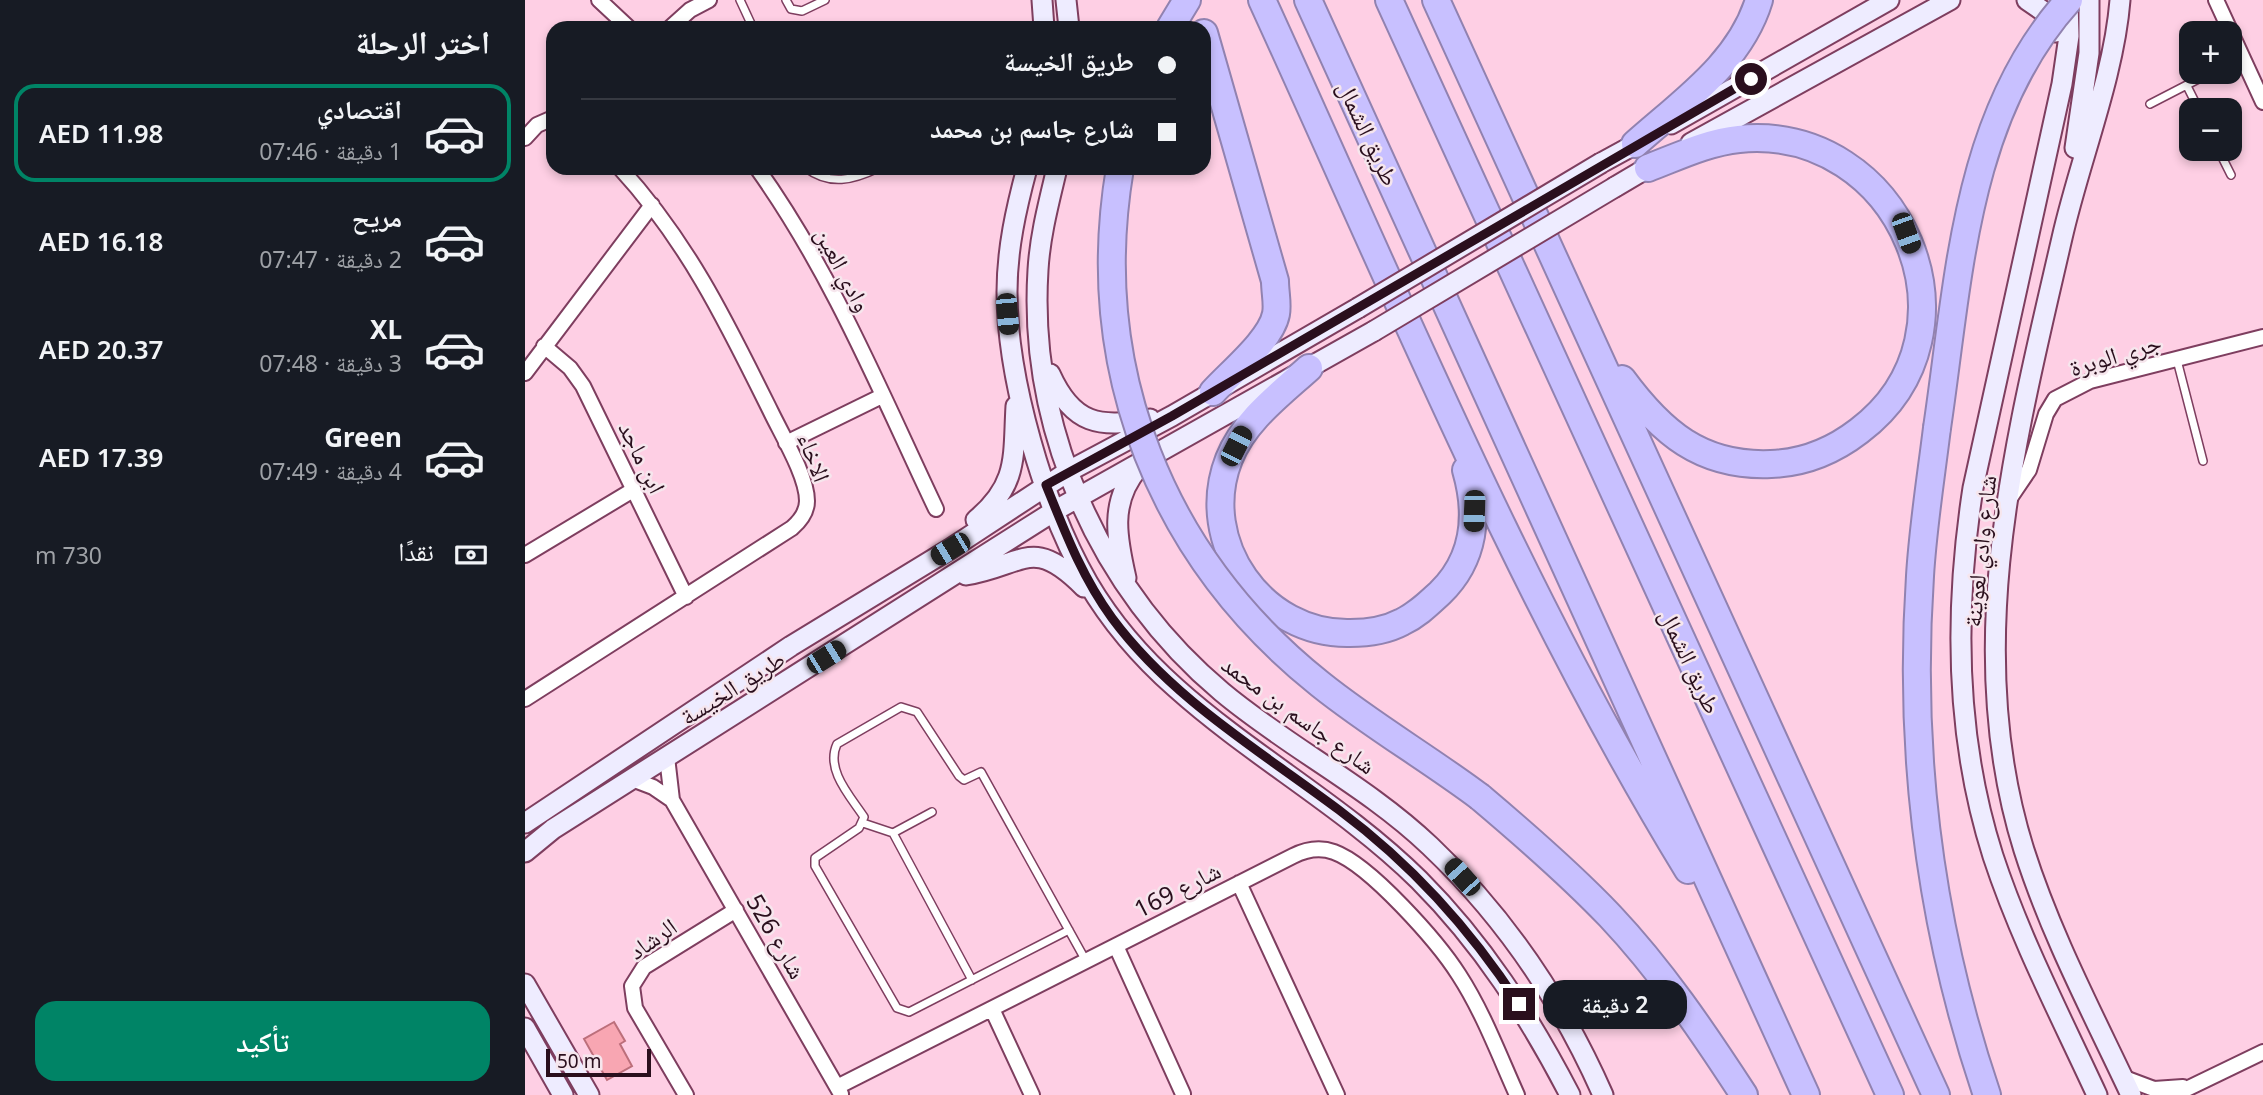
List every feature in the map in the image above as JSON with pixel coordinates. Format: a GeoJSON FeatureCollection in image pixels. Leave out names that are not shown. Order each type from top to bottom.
{"type":"FeatureCollection","features":[{"type":"Feature","properties":{"kind":"highway"},"geometry":{"type":"LineString","coordinates":[[1174,21],[1188,0]]}},
{"type":"Feature","properties":{"kind":"highway"},"geometry":{"type":"LineString","coordinates":[[1194,0],[1200,21]]}},
{"type":"Feature","properties":{"kind":"highway"},"geometry":{"type":"LineString","coordinates":[[1262,0],[1452,418],[1540,602],[1661,824],[1697,885],[1721,909]]}},
{"type":"Feature","properties":{"kind":"highway","name":"طريق الشمال"},"geometry":{"type":"LineString","coordinates":[[1308,0],[1806,1095]]}},
{"type":"Feature","properties":{"kind":"highway","name":"طريق الشمال"},"geometry":{"type":"LineString","coordinates":[[1389,0],[1890,1095]]}},
{"type":"Feature","properties":{"kind":"highway"},"geometry":{"type":"LineString","coordinates":[[1436,0],[1936,1095]]}},
{"type":"Feature","properties":{"kind":"highway"},"geometry":{"type":"LineString","coordinates":[[1452,0],[1475,85]]}},
{"type":"Feature","properties":{"kind":"highway"},"geometry":{"type":"LineString","coordinates":[[1635,144],[1722,66],[1745,37],[1759,0]]}},
{"type":"Feature","properties":{"kind":"highway"},"geometry":{"type":"LineString","coordinates":[[1987,1095],[1965,1032],[1944,948],[1919,768],[1916,684],[1920,575],[1937,428],[1961,262],[1982,156],[2016,76],[2034,46],[2069,0]]}},
{"type":"Feature","properties":{"kind":"highway"},"geometry":{"type":"LineString","coordinates":[[1211,58],[1275,281],[1276,305],[1274,322],[1267,335],[1213,391]]}},
{"type":"Feature","properties":{"kind":"highway"},"geometry":{"type":"LineString","coordinates":[[1592,337],[1652,418],[1678,440],[1716,457],[1748,464],[1816,456],[1848,439],[1889,400],[1913,356],[1921,303],[1913,251],[1891,207],[1854,169],[1808,145],[1759,138],[1725,141],[1648,168]]}},
{"type":"Feature","properties":{"kind":"highway"},"geometry":{"type":"LineString","coordinates":[[1120,175],[1111,261],[1120,364],[1134,419],[1151,466],[1171,507],[1221,586],[1276,646],[1320,685],[1480,797],[1561,867],[1612,918],[1687,1010],[1744,1095]]}},
{"type":"Feature","properties":{"kind":"highway"},"geometry":{"type":"LineString","coordinates":[[1309,368],[1243,432],[1229,459],[1222,486],[1221,513],[1233,560],[1245,581],[1265,603],[1296,624],[1332,633],[1367,633],[1400,624],[1423,609],[1449,584],[1467,555],[1474,511],[1452,418]]}},
{"type":"Feature","properties":{"kind":"main road"},"geometry":{"type":"LineString","coordinates":[[1042,0],[1044,21]]}},
{"type":"Feature","properties":{"kind":"main road"},"geometry":{"type":"LineString","coordinates":[[1066,0],[1068,21]]}},
{"type":"Feature","properties":{"kind":"main road"},"geometry":{"type":"LineString","coordinates":[[1046,485],[1172,416],[1601,163],[1889,0]]}},
{"type":"Feature","properties":{"kind":"main road"},"geometry":{"type":"LineString","coordinates":[[2028,0],[2043,10],[2052,23],[2065,66]]}},
{"type":"Feature","properties":{"kind":"main road","name":"شارع وادي لعوينة"},"geometry":{"type":"LineString","coordinates":[[2069,0],[2065,66],[1973,488],[1964,542],[1959,642],[1972,770],[1993,855],[2009,900],[2097,1095]]}},
{"type":"Feature","properties":{"kind":"main road"},"geometry":{"type":"LineString","coordinates":[[2062,235],[2089,53],[2089,0]]}},
{"type":"Feature","properties":{"kind":"main road","name":"شارع وادي لعوينة"},"geometry":{"type":"LineString","coordinates":[[2120,0],[2099,101],[2062,235],[2005,505],[1994,632],[1999,738],[2023,849],[2049,920],[2131,1095]]}},
{"type":"Feature","properties":{"kind":"main road","name":"طريق الخيسة"},"geometry":{"type":"LineString","coordinates":[[525,852],[553,829],[1056,510],[1374,331],[1615,187],[1945,1]]}},
{"type":"Feature","properties":{"kind":"main road"},"geometry":{"type":"LineString","coordinates":[[1025,175],[1013,221],[1007,267],[1009,338],[1017,384],[1046,485],[1078,564],[1100,601],[1143,655],[1175,688],[1340,811],[1428,889],[1467,933],[1510,989],[1570,1095]]}},
{"type":"Feature","properties":{"kind":"main road","name":"شارع جاسم بن محمد"},"geometry":{"type":"LineString","coordinates":[[1055,175],[1038,267],[1041,354],[1051,413],[1069,471],[1078,497],[1103,549],[1128,590],[1172,645],[1223,693],[1383,805],[1451,866],[1492,912],[1529,961],[1565,1020],[1603,1095]]}},
{"type":"Feature","properties":{"kind":"main road"},"geometry":{"type":"LineString","coordinates":[[1041,354],[1061,397],[1086,419],[1115,425],[1172,416]]}},
{"type":"Feature","properties":{"kind":"main road"},"geometry":{"type":"LineString","coordinates":[[950,549],[969,525],[990,508],[1006,485],[1014,456],[1017,384]]}},
{"type":"Feature","properties":{"kind":"main road"},"geometry":{"type":"LineString","coordinates":[[1128,590],[1118,542],[1118,508],[1128,481],[1141,464]]}},
{"type":"Feature","properties":{"kind":"main road","name":"طريق الخيسة"},"geometry":{"type":"LineString","coordinates":[[525,822],[801,640],[950,549],[1046,485]]}},
{"type":"Feature","properties":{"kind":"main road"},"geometry":{"type":"LineString","coordinates":[[955,576],[981,572],[1021,558],[1037,557],[1060,565],[1100,601]]}},
{"type":"Feature","properties":{"kind":"main road"},"geometry":{"type":"LineString","coordinates":[[525,984],[589,1095]]}},
{"type":"Feature","properties":{"kind":"main road"},"geometry":{"type":"LineString","coordinates":[[525,1028],[563,1095]]}},
{"type":"Feature","properties":{"kind":"street"},"geometry":{"type":"LineString","coordinates":[[599,0],[622,21]]}},
{"type":"Feature","properties":{"kind":"street"},"geometry":{"type":"LineString","coordinates":[[678,21],[690,10],[709,0]]}},
{"type":"Feature","properties":{"kind":"street"},"geometry":{"type":"LineString","coordinates":[[2216,0],[2223,21]]}},
{"type":"Feature","properties":{"kind":"street"},"geometry":{"type":"LineString","coordinates":[[2242,69],[2263,102]]}},
{"type":"Feature","properties":{"kind":"street"},"geometry":{"type":"LineString","coordinates":[[525,138],[537,125],[546,121]]}},
{"type":"Feature","properties":{"kind":"street","name":"الاخاء"},"geometry":{"type":"LineString","coordinates":[[525,699],[792,528],[804,515],[807,498],[786,443],[711,291],[652,205],[626,175]]}},
{"type":"Feature","properties":{"kind":"street","name":"وادي العين"},"geometry":{"type":"LineString","coordinates":[[761,175],[819,268],[936,509]]}},
{"type":"Feature","properties":{"kind":"street"},"geometry":{"type":"LineString","coordinates":[[525,373],[652,205]]}},
{"type":"Feature","properties":{"kind":"street","name":"جري الوبرة"},"geometry":{"type":"LineString","coordinates":[[2005,505],[2029,470],[2046,414],[2055,399],[2090,381],[2263,337]]}},
{"type":"Feature","properties":{"kind":"street","name":"ابن ماجد"},"geometry":{"type":"LineString","coordinates":[[544,346],[570,368],[583,386],[686,597]]}},
{"type":"Feature","properties":{"kind":"street"},"geometry":{"type":"LineString","coordinates":[[786,443],[882,396]]}},
{"type":"Feature","properties":{"kind":"street"},"geometry":{"type":"LineString","coordinates":[[525,555],[633,490]]}},
{"type":"Feature","properties":{"kind":"street","name":"شارع 526"},"geometry":{"type":"LineString","coordinates":[[667,757],[672,800],[839,1091]]}},
{"type":"Feature","properties":{"kind":"street"},"geometry":{"type":"LineString","coordinates":[[632,779],[653,787],[672,800]]}},
{"type":"Feature","properties":{"kind":"street","name":"شارع 169"},"geometry":{"type":"LineString","coordinates":[[839,1091],[992,1009],[1239,883],[1309,850],[1325,849],[1341,855],[1393,898],[1429,935],[1459,976],[1517,1095]]}},
{"type":"Feature","properties":{"kind":"street"},"geometry":{"type":"LineString","coordinates":[[1239,883],[1337,1095]]}},
{"type":"Feature","properties":{"kind":"street","name":"الرشاد"},"geometry":{"type":"LineString","coordinates":[[686,1095],[635,1008],[632,986],[644,967],[736,910]]}},
{"type":"Feature","properties":{"kind":"street"},"geometry":{"type":"LineString","coordinates":[[1116,946],[1183,1094]]}},
{"type":"Feature","properties":{"kind":"street"},"geometry":{"type":"LineString","coordinates":[[992,1009],[1032,1095]]}},
{"type":"Feature","properties":{"kind":"street"},"geometry":{"type":"LineString","coordinates":[[2174,1095],[2187,1086],[2263,1052]]}},
{"type":"Feature","properties":{"kind":"street"},"geometry":{"type":"LineString","coordinates":[[2122,1077],[2154,1089],[2187,1086]]}},
{"type":"Feature","properties":{"kind":"lane"},"geometry":{"type":"LineString","coordinates":[[740,0],[750,21]]}},
{"type":"Feature","properties":{"kind":"lane"},"geometry":{"type":"LineString","coordinates":[[786,0],[791,9],[798,11],[825,0]]}},
{"type":"Feature","properties":{"kind":"lane"},"geometry":{"type":"LineString","coordinates":[[2150,104],[2191,84]]}},
{"type":"Feature","properties":{"kind":"lane"},"geometry":{"type":"LineString","coordinates":[[2187,86],[2193,98]]}},
{"type":"Feature","properties":{"kind":"lane"},"geometry":{"type":"LineString","coordinates":[[2224,161],[2231,175]]}},
{"type":"Feature","properties":{"kind":"lane"},"geometry":{"type":"LineString","coordinates":[[820,175],[844,180],[858,175]]}},
{"type":"Feature","properties":{"kind":"lane"},"geometry":{"type":"LineString","coordinates":[[2177,359],[2203,461]]}},
{"type":"Feature","properties":{"kind":"lane"},"geometry":{"type":"LineString","coordinates":[[1069,930],[909,1012],[903,1012],[891,1002],[815,866],[815,858],[863,823],[863,817],[838,776],[834,752],[837,744],[901,707],[909,707],[917,712],[959,776],[964,780],[981,772],[1069,930],[1086,961]]}},
{"type":"Feature","properties":{"kind":"lane"},"geometry":{"type":"LineString","coordinates":[[893,833],[932,812]]}},
{"type":"Feature","properties":{"kind":"lane"},"geometry":{"type":"LineString","coordinates":[[863,823],[893,833],[972,980]]}},
{"type":"Feature","properties":{"kind":"building"},"geometry":{"type":"Polygon","coordinates":[[[614,1022],[625,1041],[620,1044],[632,1066],[607,1080],[584,1039],[614,1022]]]}},
{"type":"Feature","properties":{"kind":"route"},"geometry":{"type":"LineString","coordinates":[[1519,1004],[1467,933],[1432,893],[1394,856],[1340,811],[1204,712],[1175,688],[1143,655],[1113,620],[1088,583],[1046,485],[1172,416],[1601,163],[1751,79]]}}]}
